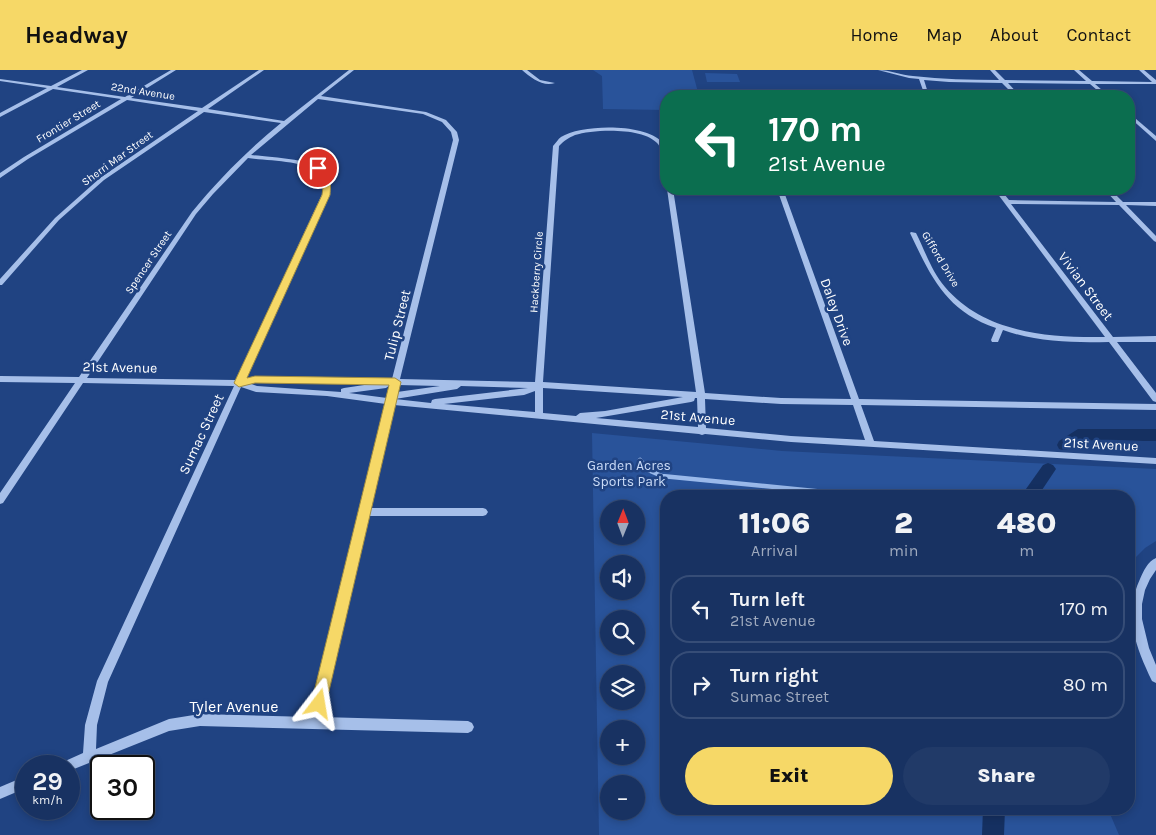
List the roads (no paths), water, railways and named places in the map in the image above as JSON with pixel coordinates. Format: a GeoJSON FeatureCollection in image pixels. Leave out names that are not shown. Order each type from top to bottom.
{"type":"FeatureCollection","features":[{"type":"Feature","properties":{"kind":"street"},"geometry":{"type":"LineString","coordinates":[[0,115],[86,70]]}},
{"type":"Feature","properties":{"kind":"street","name":"Frontier Street"},"geometry":{"type":"LineString","coordinates":[[0,176],[26,158],[174,70]]}},
{"type":"Feature","properties":{"kind":"street","name":"Sherri Mar Street"},"geometry":{"type":"LineString","coordinates":[[0,283],[75,201],[102,179],[262,70]]}},
{"type":"Feature","properties":{"kind":"street","name":"Spencer Street"},"geometry":{"type":"LineString","coordinates":[[0,500],[194,213],[215,186],[283,122],[352,70]]}},
{"type":"Feature","properties":{"kind":"street"},"geometry":{"type":"LineString","coordinates":[[524,70],[539,81],[553,83]]}},
{"type":"Feature","properties":{"kind":"street"},"geometry":{"type":"LineString","coordinates":[[880,70],[922,79],[1156,82]]}},
{"type":"Feature","properties":{"kind":"street"},"geometry":{"type":"LineString","coordinates":[[992,70],[1012,90]]}},
{"type":"Feature","properties":{"kind":"street"},"geometry":{"type":"LineString","coordinates":[[1076,70],[1100,90]]}},
{"type":"Feature","properties":{"kind":"street"},"geometry":{"type":"LineString","coordinates":[[1141,70],[1156,82]]}},
{"type":"Feature","properties":{"kind":"street"},"geometry":{"type":"LineString","coordinates":[[922,79],[925,90]]}},
{"type":"Feature","properties":{"kind":"street","name":"22nd Avenue"},"geometry":{"type":"LineString","coordinates":[[0,80],[283,122]]}},
{"type":"Feature","properties":{"kind":"street","name":"Tulip Street"},"geometry":{"type":"LineString","coordinates":[[314,723],[395,382],[456,140],[454,132],[444,122],[424,113],[317,97]]}},
{"type":"Feature","properties":{"kind":"street"},"geometry":{"type":"LineString","coordinates":[[1135,120],[1156,139]]}},
{"type":"Feature","properties":{"kind":"street","name":"Hackberry Circle"},"geometry":{"type":"LineString","coordinates":[[539,416],[539,385],[556,146],[558,140],[563,133],[589,130],[629,131],[650,136]]}},
{"type":"Feature","properties":{"kind":"street"},"geometry":{"type":"LineString","coordinates":[[650,136],[658,132]]}},
{"type":"Feature","properties":{"kind":"street"},"geometry":{"type":"LineString","coordinates":[[650,136],[660,143]]}},
{"type":"Feature","properties":{"kind":"street","name":"Sumac Street"},"geometry":{"type":"LineString","coordinates":[[88,758],[91,725],[103,681],[328,188],[328,179],[318,168],[246,156]]}},
{"type":"Feature","properties":{"kind":"street"},"geometry":{"type":"LineString","coordinates":[[671,195],[700,396],[702,432]]}},
{"type":"Feature","properties":{"kind":"street","name":"Daley Drive"},"geometry":{"type":"LineString","coordinates":[[782,195],[871,444]]}},
{"type":"Feature","properties":{"kind":"street","name":"Vivian Street"},"geometry":{"type":"LineString","coordinates":[[1002,195],[1156,398]]}},
{"type":"Feature","properties":{"kind":"street"},"geometry":{"type":"LineString","coordinates":[[1113,195],[1156,240]]}},
{"type":"Feature","properties":{"kind":"street"},"geometry":{"type":"LineString","coordinates":[[1007,202],[1156,204]]}},
{"type":"Feature","properties":{"kind":"street","name":"Gifford Drive"},"geometry":{"type":"LineString","coordinates":[[912,233],[943,288],[962,309],[979,320],[1000,328],[1048,337],[1156,339]]}},
{"type":"Feature","properties":{"kind":"street"},"geometry":{"type":"LineString","coordinates":[[995,340],[1000,328]]}},
{"type":"Feature","properties":{"kind":"street","name":"21st Avenue"},"geometry":{"type":"LineString","coordinates":[[0,379],[239,383],[255,380],[539,385],[700,396],[856,403],[1156,407]]}},
{"type":"Feature","properties":{"kind":"street"},"geometry":{"type":"LineString","coordinates":[[327,393],[359,390],[395,382]]}},
{"type":"Feature","properties":{"kind":"street","name":"21st Avenue"},"geometry":{"type":"LineString","coordinates":[[239,383],[256,389],[392,399],[418,404],[702,432],[871,444],[1156,460]]}},
{"type":"Feature","properties":{"kind":"street"},"geometry":{"type":"LineString","coordinates":[[392,399],[470,384]]}},
{"type":"Feature","properties":{"kind":"street"},"geometry":{"type":"LineString","coordinates":[[418,404],[524,392],[539,385]]}},
{"type":"Feature","properties":{"kind":"street"},"geometry":{"type":"LineString","coordinates":[[555,417],[605,414],[700,396]]}},
{"type":"Feature","properties":{"kind":"street"},"geometry":{"type":"LineString","coordinates":[[365,512],[483,512]]}},
{"type":"Feature","properties":{"kind":"street"},"geometry":{"type":"LineString","coordinates":[[1156,562],[1145,575],[1138,596],[1137,628],[1143,651],[1156,677]]}},
{"type":"Feature","properties":{"kind":"street","name":"Tyler Avenue"},"geometry":{"type":"LineString","coordinates":[[80,761],[169,725],[200,720],[468,727]]}},
{"type":"Feature","properties":{"kind":"street"},"geometry":{"type":"LineString","coordinates":[[0,793],[15,787]]}},
{"type":"Feature","properties":{"kind":"waterway"},"geometry":{"type":"LineString","coordinates":[[1064,445],[1078,435],[1156,435]]}},
{"type":"Feature","properties":{"kind":"waterway"},"geometry":{"type":"LineString","coordinates":[[640,460],[648,470],[662,476],[804,490]]}},
{"type":"Feature","properties":{"kind":"waterway"},"geometry":{"type":"LineString","coordinates":[[1033,490],[1048,469]]}},
{"type":"Feature","properties":{"kind":"waterway"},"geometry":{"type":"LineString","coordinates":[[993,835],[994,815]]}},
{"type":"Feature","properties":{"kind":"park label","name":"Garden Acres Sports Park"},"geometry":{"type":"Point","coordinates":[629,474]}}]}
